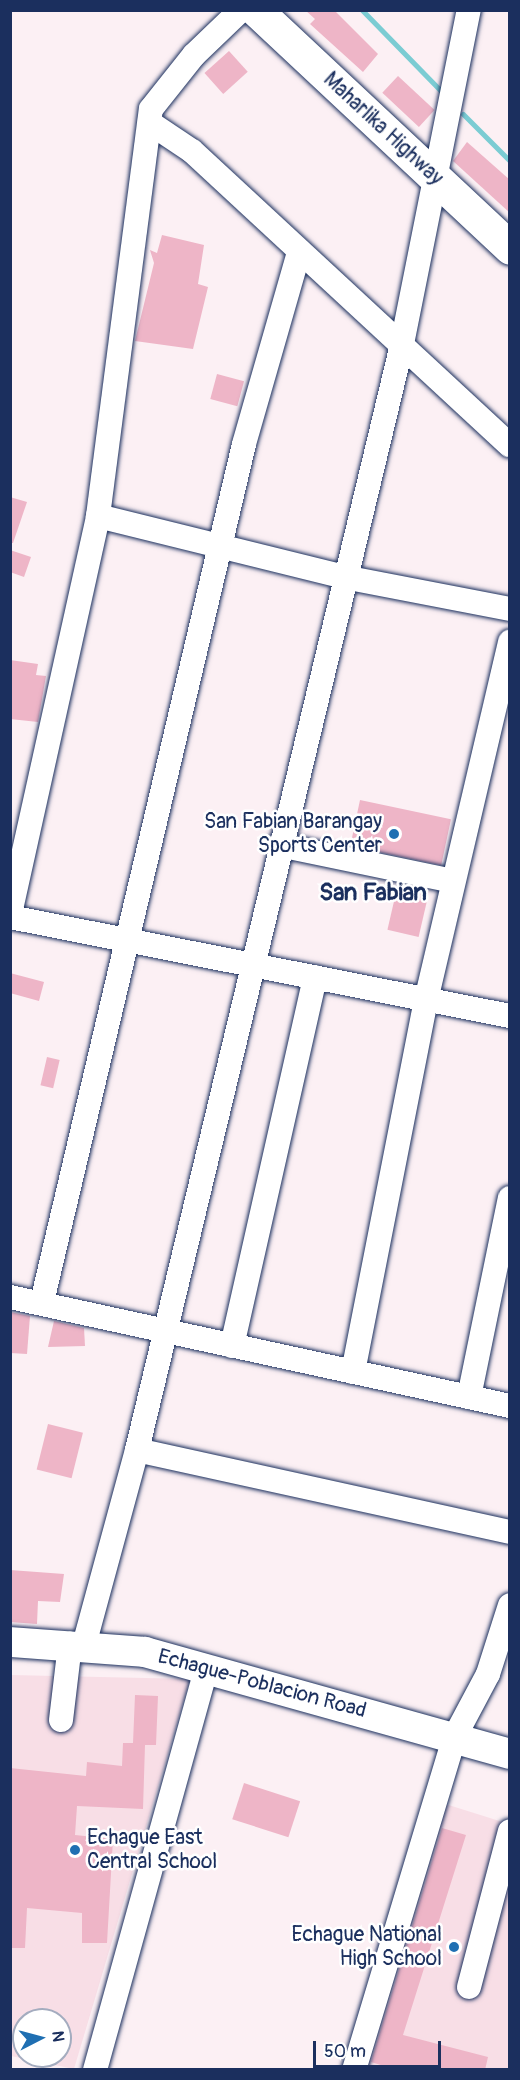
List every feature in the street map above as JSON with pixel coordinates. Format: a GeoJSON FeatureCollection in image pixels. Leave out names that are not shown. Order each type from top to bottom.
{"type":"FeatureCollection","features":[{"type":"Feature","properties":{"kind":"highway","name":"Maharlika Highway"},"geometry":{"type":"LineString","coordinates":[[256,10],[510,248]]}},
{"type":"Feature","properties":{"kind":"main road","name":"Echague-Poblacion Road"},"geometry":{"type":"LineString","coordinates":[[10,1642],[77,1644],[207,1667],[510,1754]]}},
{"type":"Feature","properties":{"kind":"street"},"geometry":{"type":"LineString","coordinates":[[241,10],[162,91],[150,123],[98,516],[10,915],[250,965],[427,996],[510,1016]]}},
{"type":"Feature","properties":{"kind":"street"},"geometry":{"type":"LineString","coordinates":[[61,1720],[77,1644],[137,1450],[250,965],[401,349],[438,181],[469,10]]}},
{"type":"Feature","properties":{"kind":"street"},"geometry":{"type":"LineString","coordinates":[[150,123],[192,151],[401,349],[510,445]]}},
{"type":"Feature","properties":{"kind":"street"},"geometry":{"type":"LineString","coordinates":[[42,1302],[126,938],[266,358],[299,252]]}},
{"type":"Feature","properties":{"kind":"street"},"geometry":{"type":"LineString","coordinates":[[98,516],[344,577],[510,609]]}},
{"type":"Feature","properties":{"kind":"street"},"geometry":{"type":"LineString","coordinates":[[353,1372],[427,996],[510,642]]}},
{"type":"Feature","properties":{"kind":"street"},"geometry":{"type":"LineString","coordinates":[[279,845],[453,881]]}},
{"type":"Feature","properties":{"kind":"street"},"geometry":{"type":"LineString","coordinates":[[232,1346],[315,977]]}},
{"type":"Feature","properties":{"kind":"street"},"geometry":{"type":"LineString","coordinates":[[469,1398],[510,1198]]}},
{"type":"Feature","properties":{"kind":"street"},"geometry":{"type":"LineString","coordinates":[[10,1297],[166,1329],[232,1346],[510,1406]]}},
{"type":"Feature","properties":{"kind":"street"},"geometry":{"type":"LineString","coordinates":[[137,1450],[510,1532]]}},
{"type":"Feature","properties":{"kind":"street"},"geometry":{"type":"LineString","coordinates":[[354,2070],[454,1738],[488,1674],[510,1605]]}},
{"type":"Feature","properties":{"kind":"street"},"geometry":{"type":"LineString","coordinates":[[95,2070],[207,1667]]}},
{"type":"Feature","properties":{"kind":"street"},"geometry":{"type":"LineString","coordinates":[[469,1987],[510,1831]]}},
{"type":"Feature","properties":{"kind":"shaded area","name":"Echague East Central School"},"geometry":{"type":"Polygon","coordinates":[[[11,1675],[190,1679],[74,2069],[69,2068],[72,2068],[72,2008],[12,2008],[12,2056],[11,1675]]]}},
{"type":"Feature","properties":{"kind":"shaded area","name":"Echague National High School"},"geometry":{"type":"Polygon","coordinates":[[[439,1802],[509,1824],[509,2069],[364,2070],[439,1802]]]}},
{"type":"Feature","properties":{"kind":"building"},"geometry":{"type":"Polygon","coordinates":[[[305,10],[334,10],[378,54],[363,72],[310,24],[315,19],[305,10]]]}},
{"type":"Feature","properties":{"kind":"building"},"geometry":{"type":"Polygon","coordinates":[[[229,51],[248,72],[223,94],[204,73],[229,51]]]}},
{"type":"Feature","properties":{"kind":"building"},"geometry":{"type":"Polygon","coordinates":[[[398,76],[435,110],[419,127],[382,93],[398,76]]]}},
{"type":"Feature","properties":{"kind":"building"},"geometry":{"type":"Polygon","coordinates":[[[467,142],[510,180],[510,213],[453,161],[467,142]]]}},
{"type":"Feature","properties":{"kind":"building"},"geometry":{"type":"Polygon","coordinates":[[[162,235],[204,245],[198,284],[208,287],[193,349],[135,341],[154,263],[150,250],[157,253],[162,235]]]}},
{"type":"Feature","properties":{"kind":"building"},"geometry":{"type":"Polygon","coordinates":[[[217,374],[244,381],[237,406],[210,399],[217,374]]]}},
{"type":"Feature","properties":{"kind":"building"},"geometry":{"type":"Polygon","coordinates":[[[10,497],[27,502],[13,543],[10,543],[10,497]]]}},
{"type":"Feature","properties":{"kind":"building"},"geometry":{"type":"Polygon","coordinates":[[[10,550],[31,557],[24,577],[10,572],[10,550]]]}},
{"type":"Feature","properties":{"kind":"building"},"geometry":{"type":"Polygon","coordinates":[[[10,660],[38,664],[36,675],[46,676],[38,722],[10,719],[10,660]]]}},
{"type":"Feature","properties":{"kind":"building","name":"San Fabian Barangay Sports Center"},"geometry":{"type":"Polygon","coordinates":[[[360,800],[451,819],[441,865],[350,846],[360,800]]]}},
{"type":"Feature","properties":{"kind":"building"},"geometry":{"type":"Polygon","coordinates":[[[398,884],[429,891],[419,937],[387,930],[398,884]]]}},
{"type":"Feature","properties":{"kind":"building"},"geometry":{"type":"Polygon","coordinates":[[[10,973],[44,982],[39,1001],[10,993],[10,973]]]}},
{"type":"Feature","properties":{"kind":"building"},"geometry":{"type":"Polygon","coordinates":[[[47,1057],[60,1060],[53,1088],[40,1085],[47,1057]]]}},
{"type":"Feature","properties":{"kind":"building"},"geometry":{"type":"Polygon","coordinates":[[[10,1312],[30,1316],[27,1354],[10,1353],[10,1312]]]}},
{"type":"Feature","properties":{"kind":"building"},"geometry":{"type":"Polygon","coordinates":[[[54,1321],[84,1328],[85,1346],[48,1347],[54,1321]]]}},
{"type":"Feature","properties":{"kind":"building"},"geometry":{"type":"Polygon","coordinates":[[[48,1424],[83,1433],[72,1478],[37,1470],[48,1424]]]}},
{"type":"Feature","properties":{"kind":"building"},"geometry":{"type":"Polygon","coordinates":[[[10,1570],[64,1574],[60,1602],[38,1601],[37,1624],[10,1622],[10,1570]]]}},
{"type":"Feature","properties":{"kind":"building"},"geometry":{"type":"Polygon","coordinates":[[[135,1695],[158,1696],[156,1745],[145,1745],[143,1809],[77,1806],[75,1835],[113,1839],[107,1943],[82,1943],[82,1913],[27,1908],[25,1948],[10,1948],[10,1768],[86,1776],[87,1762],[122,1766],[123,1743],[133,1743],[135,1695]]]}},
{"type":"Feature","properties":{"kind":"building"},"geometry":{"type":"Polygon","coordinates":[[[244,1783],[300,1801],[288,1837],[232,1819],[244,1783]]]}},
{"type":"Feature","properties":{"kind":"building"},"geometry":{"type":"Polygon","coordinates":[[[442,1828],[466,1835],[403,2035],[488,2057],[485,2070],[397,2070],[371,2062],[442,1828]]]}},
{"type":"Feature","properties":{"kind":"waterway"},"geometry":{"type":"LineString","coordinates":[[362,10],[444,94]]}},
{"type":"Feature","properties":{"kind":"waterway"},"geometry":{"type":"LineString","coordinates":[[463,114],[510,161]]}},
{"type":"Feature","properties":{"kind":"place","name":"San Fabian Barangay Sports Center"},"geometry":{"type":"Point","coordinates":[394,834]}},
{"type":"Feature","properties":{"kind":"place","name":"Echague East Central School"},"geometry":{"type":"Point","coordinates":[75,1850]}},
{"type":"Feature","properties":{"kind":"place","name":"Echague National High School"},"geometry":{"type":"Point","coordinates":[454,1947]}},
{"type":"Feature","properties":{"kind":"district","name":"San Fabian"},"geometry":{"type":"Point","coordinates":[373,893]}}]}
